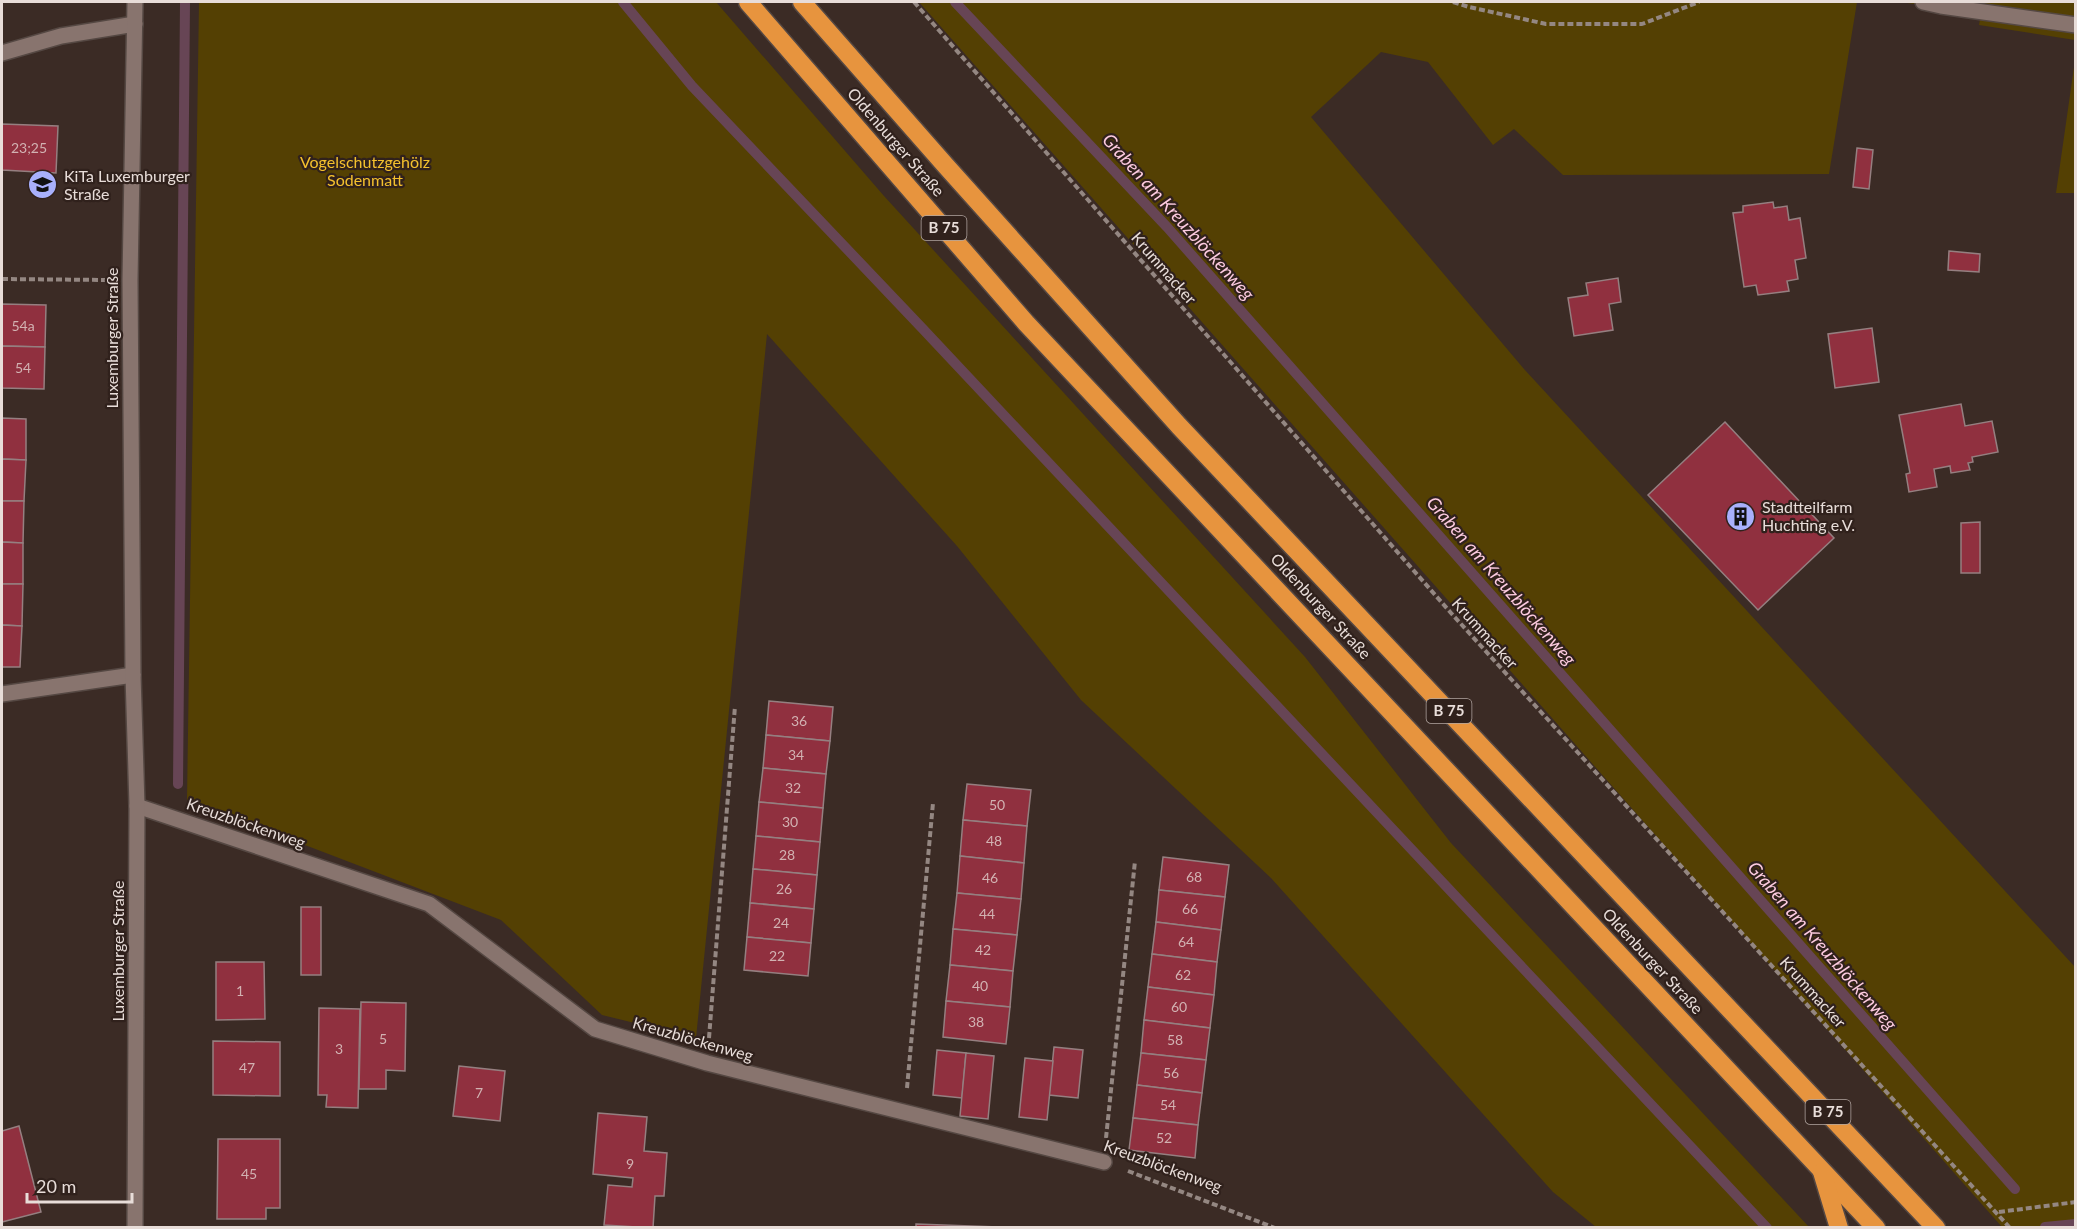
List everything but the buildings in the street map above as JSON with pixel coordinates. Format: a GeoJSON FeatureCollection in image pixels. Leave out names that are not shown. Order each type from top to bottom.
{"type":"FeatureCollection","features":[{"type":"Feature","properties":{"kind":"highway","name":"Oldenburger Straße"},"geometry":{"type":"LineString","coordinates":[[748,2],[1026,323],[1876,1227]]}},
{"type":"Feature","properties":{"kind":"highway","name":"Oldenburger Straße"},"geometry":{"type":"LineString","coordinates":[[802,2],[1179,426],[1936,1227]]}},
{"type":"Feature","properties":{"kind":"highway"},"geometry":{"type":"LineString","coordinates":[[1820,1167],[1839,1227]]}},
{"type":"Feature","properties":{"kind":"street","name":"Luxemburger Straße"},"geometry":{"type":"LineString","coordinates":[[135,2],[130,280],[133,675],[137,806],[135,1227]]}},
{"type":"Feature","properties":{"kind":"street"},"geometry":{"type":"LineString","coordinates":[[1923,2],[2076,25]]}},
{"type":"Feature","properties":{"kind":"street"},"geometry":{"type":"LineString","coordinates":[[2,53],[61,36],[135,24]]}},
{"type":"Feature","properties":{"kind":"street"},"geometry":{"type":"LineString","coordinates":[[2,694],[133,675]]}},
{"type":"Feature","properties":{"kind":"street","name":"Kreuzblöckenweg"},"geometry":{"type":"LineString","coordinates":[[137,806],[429,904],[595,1029],[707,1063],[1104,1162]]}},
{"type":"Feature","properties":{"kind":"path","name":"Krummacker"},"geometry":{"type":"LineString","coordinates":[[914,2],[1451,613],[2010,1227]]}},
{"type":"Feature","properties":{"kind":"path"},"geometry":{"type":"LineString","coordinates":[[1453,2],[1546,24],[1642,24],[1699,2]]}},
{"type":"Feature","properties":{"kind":"path"},"geometry":{"type":"LineString","coordinates":[[2,279],[130,280]]}},
{"type":"Feature","properties":{"kind":"path"},"geometry":{"type":"LineString","coordinates":[[707,1063],[735,706]]}},
{"type":"Feature","properties":{"kind":"path"},"geometry":{"type":"LineString","coordinates":[[904,1112],[933,803]]}},
{"type":"Feature","properties":{"kind":"path"},"geometry":{"type":"LineString","coordinates":[[1104,1162],[1135,861]]}},
{"type":"Feature","properties":{"kind":"path","name":"Kreuzblöckenweg"},"geometry":{"type":"LineString","coordinates":[[1104,1162],[1275,1227]]}},
{"type":"Feature","properties":{"kind":"path"},"geometry":{"type":"LineString","coordinates":[[1998,1212],[2076,1202]]}},
{"type":"Feature","properties":{"kind":"green space","name":"Vogelschutzgehölz Sodenmatt"},"geometry":{"type":"Polygon","coordinates":[[[199,2],[716,2],[884,196],[1305,657],[1451,843],[1809,1227],[1596,1227],[1553,1192],[1271,878],[1081,700],[957,546],[767,334],[696,1038],[602,1015],[501,920],[187,800],[199,2]]]}},
{"type":"Feature","properties":{"kind":"green space"},"geometry":{"type":"Polygon","coordinates":[[[919,2],[1857,2],[1829,174],[1563,175],[1514,129],[1493,145],[1428,62],[1381,52],[1311,117],[1524,369],[2075,967],[2075,1227],[2002,1227],[919,2]]]}},
{"type":"Feature","properties":{"kind":"green space"},"geometry":{"type":"Polygon","coordinates":[[[1900,2],[2075,2],[2075,40],[1979,25],[1981,13],[1900,2]]]}},
{"type":"Feature","properties":{"kind":"green space"},"geometry":{"type":"Polygon","coordinates":[[[2075,59],[2075,193],[2056,193],[2074,67],[2075,59]]]}},
{"type":"Feature","properties":{"kind":"waterway"},"geometry":{"type":"LineString","coordinates":[[178,784],[185,2]]}},
{"type":"Feature","properties":{"kind":"waterway"},"geometry":{"type":"LineString","coordinates":[[623,2],[692,86],[1767,1228]]}},
{"type":"Feature","properties":{"kind":"waterway","name":"Graben am Kreuzblöckenweg"},"geometry":{"type":"LineString","coordinates":[[955,2],[1167,227],[2015,1189]]}},
{"type":"Feature","properties":{"kind":"waterway","name":"Graben am Kreuzblöckenweg"},"geometry":{"type":"LineString","coordinates":[[2045,1227],[2076,1224]]}},
{"type":"Feature","properties":{"kind":"place","name":"KiTa Luxemburger Straße"},"geometry":{"type":"Point","coordinates":[43,185]}},
{"type":"Feature","properties":{"kind":"place","name":"Stadtteilfarm Huchting e.V."},"geometry":{"type":"Point","coordinates":[1741,516]}}]}
